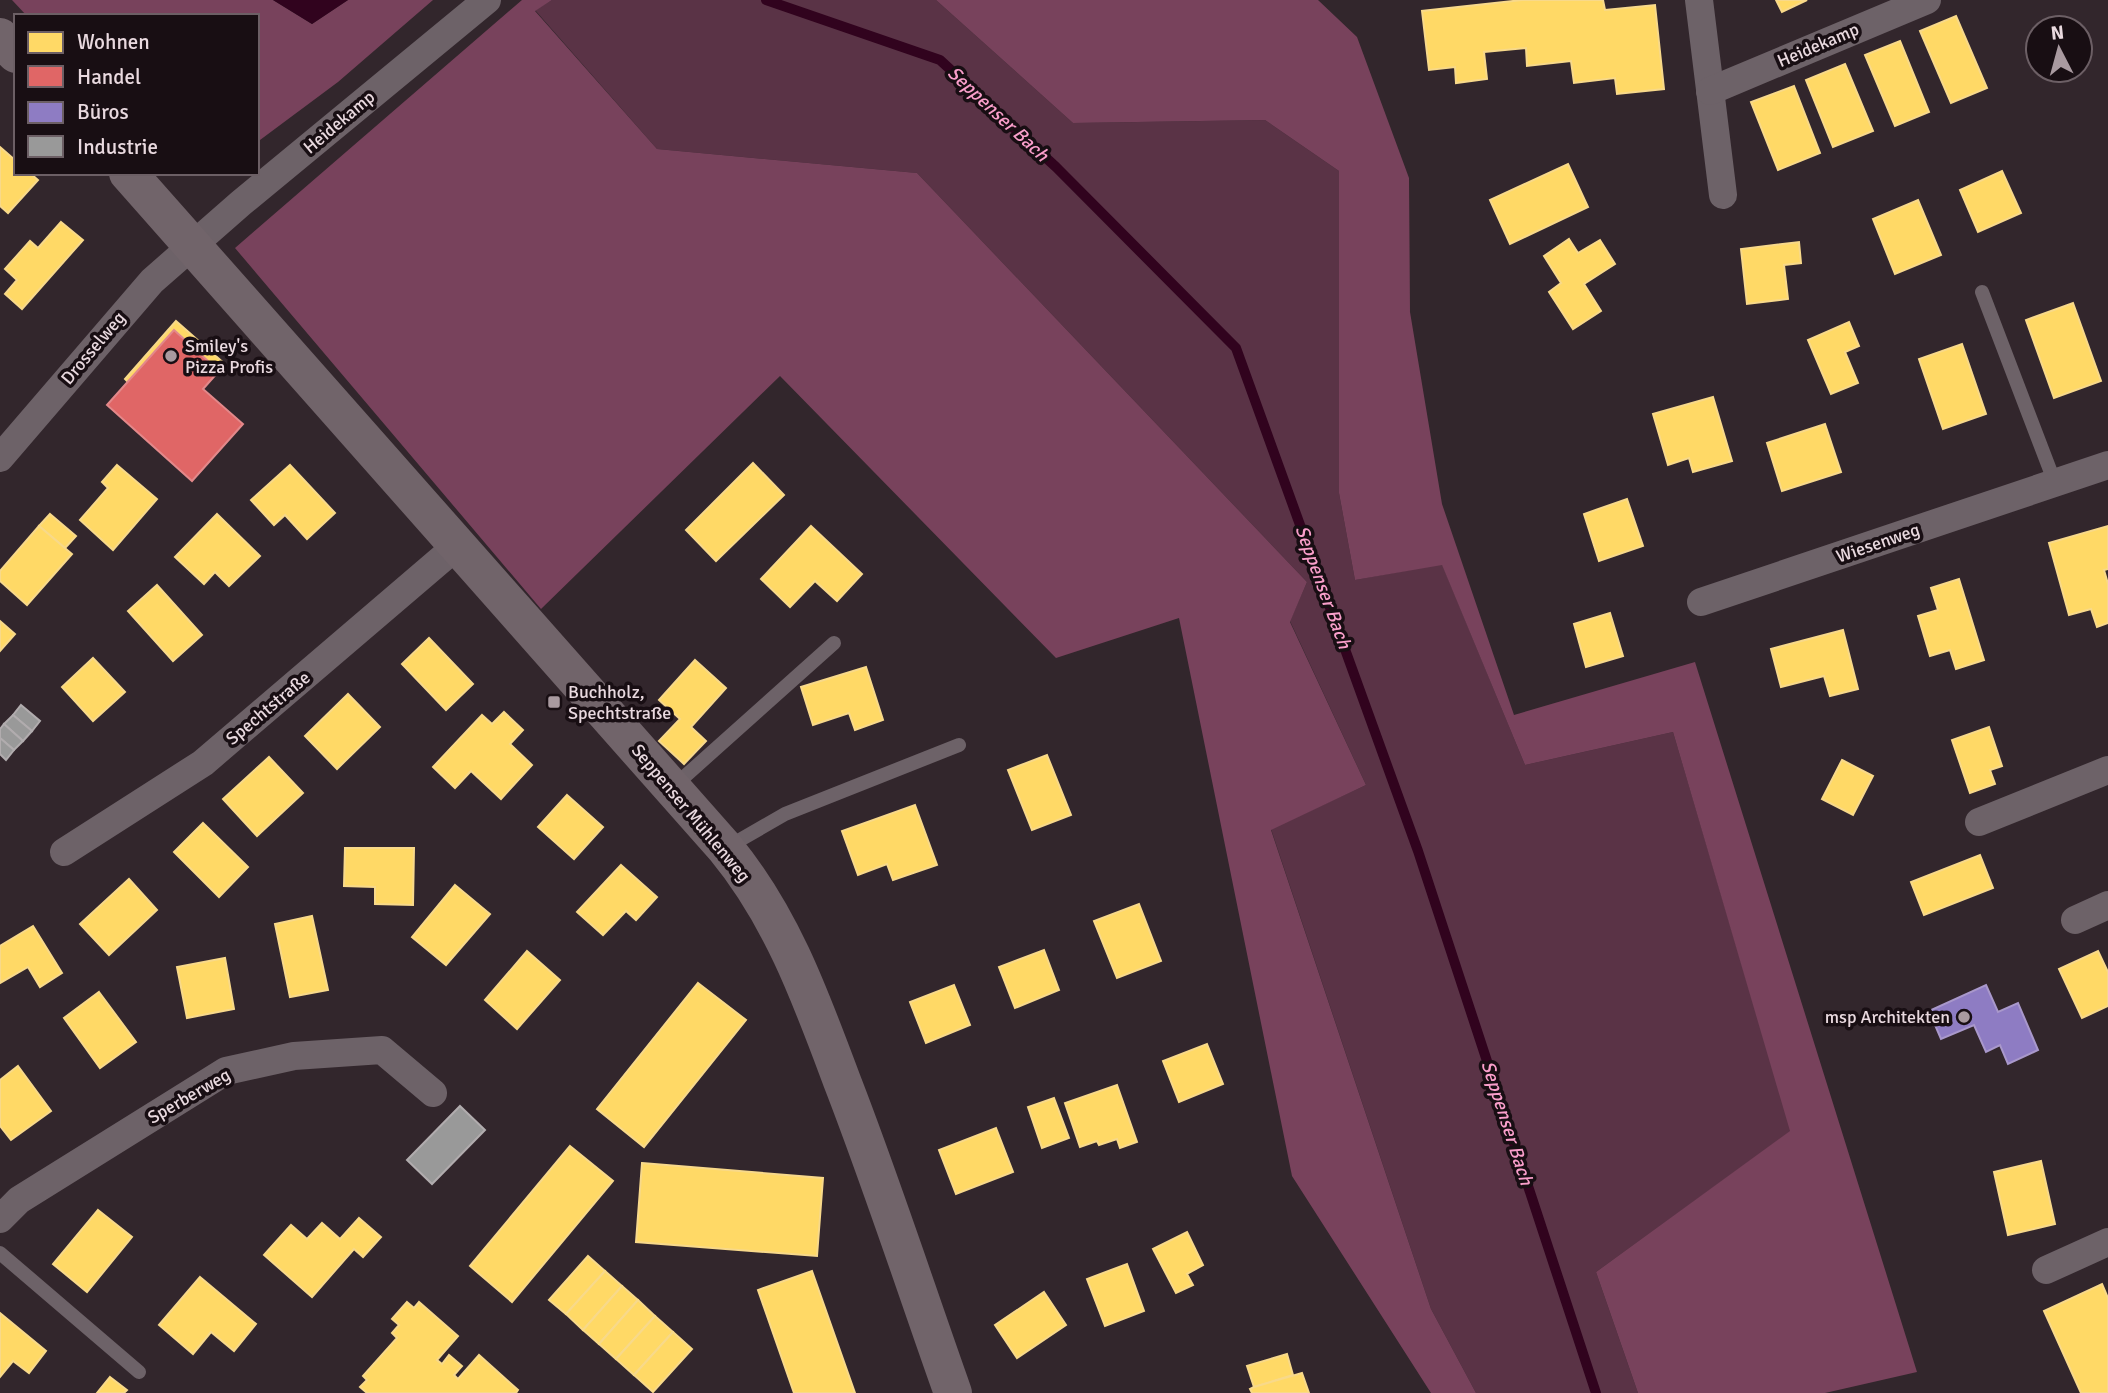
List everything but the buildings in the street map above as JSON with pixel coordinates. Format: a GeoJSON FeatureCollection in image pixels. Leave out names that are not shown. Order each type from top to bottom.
{"type":"FeatureCollection","features":[{"type":"Feature","properties":{"kind":"street","name":"Heidekamp"},"geometry":{"type":"LineString","coordinates":[[193,245],[487,0]]}},
{"type":"Feature","properties":{"kind":"street"},"geometry":{"type":"LineString","coordinates":[[1699,0],[1723,195]]}},
{"type":"Feature","properties":{"kind":"street","name":"Heidekamp"},"geometry":{"type":"LineString","coordinates":[[1710,91],[1927,0]]}},
{"type":"Feature","properties":{"kind":"street"},"geometry":{"type":"LineString","coordinates":[[0,37],[14,52]]}},
{"type":"Feature","properties":{"kind":"street","name":"Seppenser Mühlenweg"},"geometry":{"type":"LineString","coordinates":[[130,175],[725,848],[771,913],[798,964],[864,1138],[953,1393]]}},
{"type":"Feature","properties":{"kind":"street","name":"Drosselweg"},"geometry":{"type":"LineString","coordinates":[[0,458],[137,296],[193,245]]}},
{"type":"Feature","properties":{"kind":"street","name":"Wiesenweg"},"geometry":{"type":"LineString","coordinates":[[1701,602],[2108,465]]}},
{"type":"Feature","properties":{"kind":"street","name":"Spechtstraße"},"geometry":{"type":"LineString","coordinates":[[64,852],[202,763],[458,545]]}},
{"type":"Feature","properties":{"kind":"street"},"geometry":{"type":"LineString","coordinates":[[1979,822],[2108,771]]}},
{"type":"Feature","properties":{"kind":"street"},"geometry":{"type":"LineString","coordinates":[[2076,920],[2108,905]]}},
{"type":"Feature","properties":{"kind":"street","name":"Sperberweg"},"geometry":{"type":"LineString","coordinates":[[1,1217],[19,1199],[226,1071],[294,1056],[382,1050],[433,1093]]}},
{"type":"Feature","properties":{"kind":"street"},"geometry":{"type":"LineString","coordinates":[[2046,1270],[2108,1242]]}},
{"type":"Feature","properties":{"kind":"lane"},"geometry":{"type":"LineString","coordinates":[[1982,292],[2055,483]]}},
{"type":"Feature","properties":{"kind":"lane"},"geometry":{"type":"LineString","coordinates":[[672,788],[834,643]]}},
{"type":"Feature","properties":{"kind":"lane"},"geometry":{"type":"LineString","coordinates":[[725,848],[785,814],[959,745]]}},
{"type":"Feature","properties":{"kind":"lane"},"geometry":{"type":"LineString","coordinates":[[0,1253],[139,1372]]}},
{"type":"Feature","properties":{"kind":"shaded area"},"geometry":{"type":"Polygon","coordinates":[[[12,0],[273,0],[312,24],[348,0],[433,0],[338,82],[260,140],[259,14],[25,14],[12,0]]]}},
{"type":"Feature","properties":{"kind":"shaded area"},"geometry":{"type":"Polygon","coordinates":[[[273,0],[348,0],[312,24],[273,0]]]}},
{"type":"Feature","properties":{"kind":"shaded area"},"geometry":{"type":"Polygon","coordinates":[[[522,0],[552,0],[535,11],[657,149],[917,173],[1307,582],[1290,622],[1366,785],[1271,830],[1431,1309],[1476,1393],[1431,1393],[1292,1176],[1179,618],[1056,658],[780,376],[541,609],[235,248],[522,0]]]}},
{"type":"Feature","properties":{"kind":"shaded area"},"geometry":{"type":"Polygon","coordinates":[[[552,0],[936,0],[1073,123],[1265,120],[1339,171],[1339,493],[1355,580],[1442,564],[1525,765],[1673,732],[1791,1131],[1596,1272],[1638,1393],[1476,1393],[1431,1309],[1271,829],[1366,785],[1290,621],[1307,582],[917,173],[657,149],[535,10],[552,0]]]}},
{"type":"Feature","properties":{"kind":"shaded area"},"geometry":{"type":"Polygon","coordinates":[[[936,0],[1318,0],[1357,37],[1409,178],[1410,312],[1442,504],[1514,715],[1695,662],[1917,1372],[1825,1393],[1638,1393],[1596,1272],[1790,1131],[1673,732],[1525,765],[1442,565],[1355,580],[1339,493],[1339,171],[1265,120],[1073,123],[936,0]]]}},
{"type":"Feature","properties":{"kind":"waterway","name":"Seppenser Bach"},"geometry":{"type":"LineString","coordinates":[[766,0],[940,60],[1056,167],[1236,348],[1418,851],[1596,1393]]}},
{"type":"Feature","properties":{"kind":"place","name":"Smiley's Pizza Profis"},"geometry":{"type":"Point","coordinates":[171,356]}},
{"type":"Feature","properties":{"kind":"place","name":"Buchholz, Spechtstraße"},"geometry":{"type":"Point","coordinates":[554,702]}},
{"type":"Feature","properties":{"kind":"place","name":"msp Architekten"},"geometry":{"type":"Point","coordinates":[1964,1017]}}]}
